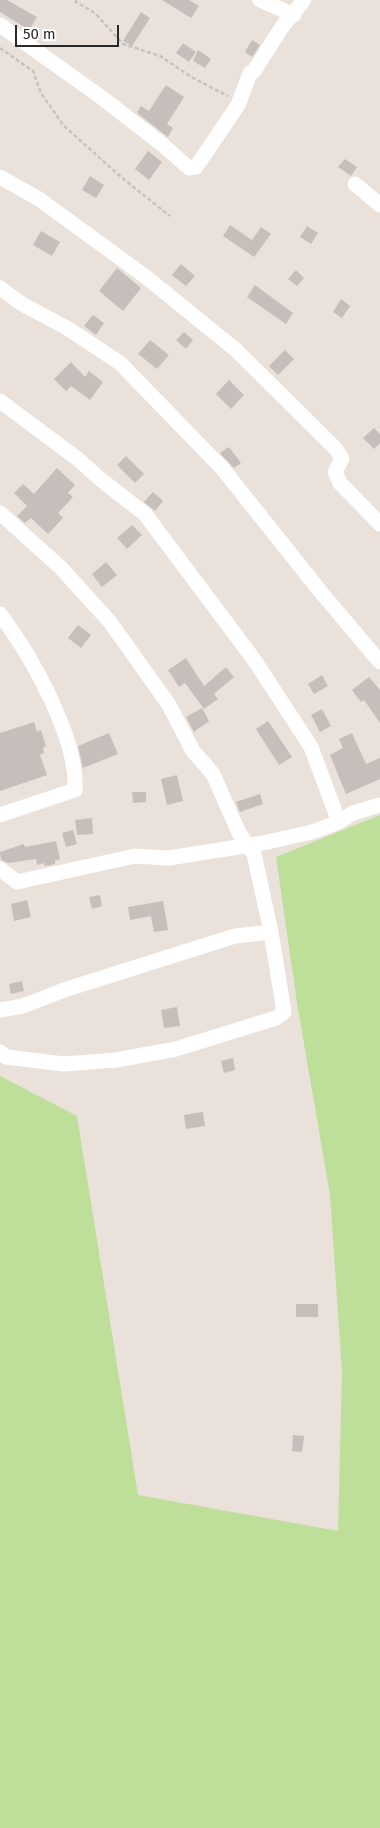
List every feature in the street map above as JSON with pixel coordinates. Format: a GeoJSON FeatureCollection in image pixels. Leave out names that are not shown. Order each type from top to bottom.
{"type":"FeatureCollection","features":[{"type":"Feature","properties":{"kind":"street"},"geometry":{"type":"LineString","coordinates":[[260,0],[294,15]]}},
{"type":"Feature","properties":{"kind":"street"},"geometry":{"type":"LineString","coordinates":[[0,25],[101,97],[163,145],[189,168],[196,167],[240,99],[250,72],[254,71],[282,27],[294,15],[304,0]]}},
{"type":"Feature","properties":{"kind":"street"},"geometry":{"type":"LineString","coordinates":[[0,177],[39,198],[146,277],[236,350],[336,449],[342,459],[336,472],[340,483],[380,524]]}},
{"type":"Feature","properties":{"kind":"street"},"geometry":{"type":"LineString","coordinates":[[355,184],[380,204]]}},
{"type":"Feature","properties":{"kind":"street"},"geometry":{"type":"LineString","coordinates":[[0,288],[22,304],[67,328],[126,370],[222,468],[320,591],[380,662]]}},
{"type":"Feature","properties":{"kind":"street"},"geometry":{"type":"LineString","coordinates":[[0,401],[79,460],[145,514],[255,661],[311,747],[339,822]]}},
{"type":"Feature","properties":{"kind":"street"},"geometry":{"type":"LineString","coordinates":[[0,513],[61,568],[110,622],[169,704],[193,751],[213,774],[239,833],[254,854],[271,932],[284,1012],[276,1018],[176,1049],[116,1060],[64,1064],[6,1057],[0,1052]]}},
{"type":"Feature","properties":{"kind":"street"},"geometry":{"type":"LineString","coordinates":[[0,614],[36,668],[66,739],[76,777],[75,790],[0,815]]}},
{"type":"Feature","properties":{"kind":"street"},"geometry":{"type":"LineString","coordinates":[[0,869],[17,882],[135,856],[169,858],[231,846],[249,846],[312,832],[339,822],[353,813],[380,805]]}},
{"type":"Feature","properties":{"kind":"street"},"geometry":{"type":"LineString","coordinates":[[0,1010],[23,1006],[64,990],[235,936],[271,932]]}},
{"type":"Feature","properties":{"kind":"path"},"geometry":{"type":"LineString","coordinates":[[76,0],[76,2],[95,13],[123,44],[160,56],[226,96],[240,99]]}},
{"type":"Feature","properties":{"kind":"path"},"geometry":{"type":"LineString","coordinates":[[0,48],[33,71],[41,94],[64,126],[121,177],[170,216]]}},
{"type":"Feature","properties":{"kind":"green space"},"geometry":{"type":"Polygon","coordinates":[[[380,815],[380,1828],[0,1828],[0,1076],[77,1116],[138,1495],[338,1531],[342,1372],[330,1195],[297,1003],[276,857],[380,815]]]}},
{"type":"Feature","properties":{"kind":"building"},"geometry":{"type":"Polygon","coordinates":[[[0,0],[7,0],[37,17],[29,30],[0,12],[0,0]]]}},
{"type":"Feature","properties":{"kind":"building"},"geometry":{"type":"Polygon","coordinates":[[[162,0],[189,0],[199,6],[191,18],[162,0]]]}},
{"type":"Feature","properties":{"kind":"building"},"geometry":{"type":"Polygon","coordinates":[[[141,12],[150,18],[132,46],[123,41],[141,12]]]}},
{"type":"Feature","properties":{"kind":"building"},"geometry":{"type":"Polygon","coordinates":[[[252,40],[260,45],[252,57],[245,52],[252,40]]]}},
{"type":"Feature","properties":{"kind":"building"},"geometry":{"type":"Polygon","coordinates":[[[183,43],[196,52],[189,62],[176,53],[183,43]]]}},
{"type":"Feature","properties":{"kind":"building"},"geometry":{"type":"Polygon","coordinates":[[[198,50],[211,59],[205,68],[193,61],[198,50]]]}},
{"type":"Feature","properties":{"kind":"building"},"geometry":{"type":"Polygon","coordinates":[[[166,85],[184,97],[167,124],[173,128],[168,137],[137,113],[141,106],[149,111],[166,85]]]}},
{"type":"Feature","properties":{"kind":"building"},"geometry":{"type":"Polygon","coordinates":[[[148,151],[162,162],[149,180],[135,169],[148,151]]]}},
{"type":"Feature","properties":{"kind":"building"},"geometry":{"type":"Polygon","coordinates":[[[345,159],[357,167],[351,176],[338,167],[345,159]]]}},
{"type":"Feature","properties":{"kind":"building"},"geometry":{"type":"Polygon","coordinates":[[[90,176],[104,185],[96,198],[82,190],[90,176]]]}},
{"type":"Feature","properties":{"kind":"building"},"geometry":{"type":"Polygon","coordinates":[[[230,225],[252,240],[261,227],[271,234],[254,257],[223,236],[230,225]]]}},
{"type":"Feature","properties":{"kind":"building"},"geometry":{"type":"Polygon","coordinates":[[[307,226],[318,233],[311,244],[300,237],[307,226]]]}},
{"type":"Feature","properties":{"kind":"building"},"geometry":{"type":"Polygon","coordinates":[[[41,231],[60,242],[52,256],[33,245],[41,231]]]}},
{"type":"Feature","properties":{"kind":"building"},"geometry":{"type":"Polygon","coordinates":[[[181,264],[195,276],[186,286],[172,275],[181,264]]]}},
{"type":"Feature","properties":{"kind":"building"},"geometry":{"type":"Polygon","coordinates":[[[117,268],[141,288],[123,311],[99,291],[117,268]]]}},
{"type":"Feature","properties":{"kind":"building"},"geometry":{"type":"Polygon","coordinates":[[[296,270],[304,278],[297,286],[288,279],[296,270]]]}},
{"type":"Feature","properties":{"kind":"building"},"geometry":{"type":"Polygon","coordinates":[[[255,285],[293,313],[286,324],[247,297],[255,285]]]}},
{"type":"Feature","properties":{"kind":"building"},"geometry":{"type":"Polygon","coordinates":[[[341,299],[350,306],[342,318],[333,312],[341,299]]]}},
{"type":"Feature","properties":{"kind":"building"},"geometry":{"type":"Polygon","coordinates":[[[93,315],[104,323],[96,335],[84,326],[93,315]]]}},
{"type":"Feature","properties":{"kind":"building"},"geometry":{"type":"Polygon","coordinates":[[[184,332],[193,340],[186,349],[176,340],[184,332]]]}},
{"type":"Feature","properties":{"kind":"building"},"geometry":{"type":"Polygon","coordinates":[[[150,340],[169,355],[157,369],[138,354],[150,340]]]}},
{"type":"Feature","properties":{"kind":"building"},"geometry":{"type":"Polygon","coordinates":[[[285,350],[294,359],[278,375],[269,366],[285,350]]]}},
{"type":"Feature","properties":{"kind":"building"},"geometry":{"type":"Polygon","coordinates":[[[71,362],[85,377],[89,371],[103,382],[90,400],[71,386],[66,391],[54,379],[71,362]]]}},
{"type":"Feature","properties":{"kind":"building"},"geometry":{"type":"Polygon","coordinates":[[[229,380],[244,395],[231,409],[216,394],[229,380]]]}},
{"type":"Feature","properties":{"kind":"building"},"geometry":{"type":"Polygon","coordinates":[[[374,428],[380,434],[380,443],[374,449],[363,438],[374,428]]]}},
{"type":"Feature","properties":{"kind":"building"},"geometry":{"type":"Polygon","coordinates":[[[229,447],[241,463],[234,468],[220,453],[229,447]]]}},
{"type":"Feature","properties":{"kind":"building"},"geometry":{"type":"Polygon","coordinates":[[[126,456],[144,474],[135,483],[117,465],[126,456]]]}},
{"type":"Feature","properties":{"kind":"building"},"geometry":{"type":"Polygon","coordinates":[[[57,468],[75,485],[68,493],[73,497],[58,513],[63,518],[48,534],[31,518],[25,523],[17,516],[27,506],[14,493],[23,484],[34,494],[57,468]]]}},
{"type":"Feature","properties":{"kind":"building"},"geometry":{"type":"Polygon","coordinates":[[[153,492],[163,501],[155,511],[144,502],[153,492]]]}},
{"type":"Feature","properties":{"kind":"building"},"geometry":{"type":"Polygon","coordinates":[[[132,525],[142,535],[127,549],[117,538],[132,525]]]}},
{"type":"Feature","properties":{"kind":"building"},"geometry":{"type":"Polygon","coordinates":[[[106,562],[117,575],[102,587],[92,574],[106,562]]]}},
{"type":"Feature","properties":{"kind":"building"},"geometry":{"type":"Polygon","coordinates":[[[78,625],[91,635],[81,648],[68,638],[78,625]]]}},
{"type":"Feature","properties":{"kind":"building"},"geometry":{"type":"Polygon","coordinates":[[[186,658],[204,686],[226,667],[234,677],[214,694],[218,699],[204,709],[185,683],[179,687],[168,670],[186,658]]]}},
{"type":"Feature","properties":{"kind":"building"},"geometry":{"type":"Polygon","coordinates":[[[322,675],[328,686],[314,694],[308,684],[322,675]]]}},
{"type":"Feature","properties":{"kind":"building"},"geometry":{"type":"Polygon","coordinates":[[[369,677],[380,690],[380,723],[364,700],[361,702],[352,690],[369,677]]]}},
{"type":"Feature","properties":{"kind":"building"},"geometry":{"type":"Polygon","coordinates":[[[202,708],[209,721],[194,732],[186,717],[202,708]]]}},
{"type":"Feature","properties":{"kind":"building"},"geometry":{"type":"Polygon","coordinates":[[[322,709],[331,726],[320,732],[311,715],[322,709]]]}},
{"type":"Feature","properties":{"kind":"building"},"geometry":{"type":"Polygon","coordinates":[[[268,721],[292,757],[279,765],[256,729],[268,721]]]}},
{"type":"Feature","properties":{"kind":"building"},"geometry":{"type":"Polygon","coordinates":[[[34,722],[37,732],[41,730],[46,746],[43,748],[44,753],[40,755],[47,775],[0,791],[0,733],[34,722]]]}},
{"type":"Feature","properties":{"kind":"building"},"geometry":{"type":"Polygon","coordinates":[[[109,733],[118,754],[83,768],[78,746],[109,733]]]}},
{"type":"Feature","properties":{"kind":"building"},"geometry":{"type":"Polygon","coordinates":[[[352,733],[366,764],[380,758],[380,779],[346,794],[330,755],[343,748],[339,739],[352,733]]]}},
{"type":"Feature","properties":{"kind":"building"},"geometry":{"type":"Polygon","coordinates":[[[177,775],[183,801],[167,805],[161,779],[177,775]]]}},
{"type":"Feature","properties":{"kind":"building"},"geometry":{"type":"Polygon","coordinates":[[[132,792],[146,792],[146,802],[133,803],[132,792]]]}},
{"type":"Feature","properties":{"kind":"building"},"geometry":{"type":"Polygon","coordinates":[[[260,794],[263,804],[240,812],[236,802],[260,794]]]}},
{"type":"Feature","properties":{"kind":"building"},"geometry":{"type":"Polygon","coordinates":[[[92,818],[93,834],[77,835],[75,820],[92,818]]]}},
{"type":"Feature","properties":{"kind":"building"},"geometry":{"type":"Polygon","coordinates":[[[73,830],[77,844],[66,847],[62,833],[73,830]]]}},
{"type":"Feature","properties":{"kind":"building"},"geometry":{"type":"Polygon","coordinates":[[[56,841],[60,859],[55,861],[55,864],[45,866],[44,863],[37,865],[36,859],[8,863],[1,860],[0,852],[24,844],[25,847],[56,841]]]}},
{"type":"Feature","properties":{"kind":"building"},"geometry":{"type":"Polygon","coordinates":[[[100,895],[102,906],[92,909],[89,897],[100,895]]]}},
{"type":"Feature","properties":{"kind":"building"},"geometry":{"type":"Polygon","coordinates":[[[27,900],[31,917],[14,921],[11,904],[27,900]]]}},
{"type":"Feature","properties":{"kind":"building"},"geometry":{"type":"Polygon","coordinates":[[[163,901],[168,930],[154,932],[151,916],[130,920],[128,907],[163,901]]]}},
{"type":"Feature","properties":{"kind":"building"},"geometry":{"type":"Polygon","coordinates":[[[22,981],[24,991],[11,994],[9,984],[22,981]]]}},
{"type":"Feature","properties":{"kind":"building"},"geometry":{"type":"Polygon","coordinates":[[[177,1007],[180,1026],[164,1028],[161,1010],[177,1007]]]}},
{"type":"Feature","properties":{"kind":"building"},"geometry":{"type":"Polygon","coordinates":[[[233,1058],[235,1070],[224,1073],[221,1061],[233,1058]]]}},
{"type":"Feature","properties":{"kind":"building"},"geometry":{"type":"Polygon","coordinates":[[[203,1112],[205,1126],[186,1129],[184,1115],[203,1112]]]}},
{"type":"Feature","properties":{"kind":"building"},"geometry":{"type":"Polygon","coordinates":[[[296,1304],[318,1304],[318,1317],[296,1317],[296,1304]]]}},
{"type":"Feature","properties":{"kind":"building"},"geometry":{"type":"Polygon","coordinates":[[[293,1435],[304,1436],[302,1452],[292,1451],[293,1435]]]}}]}
